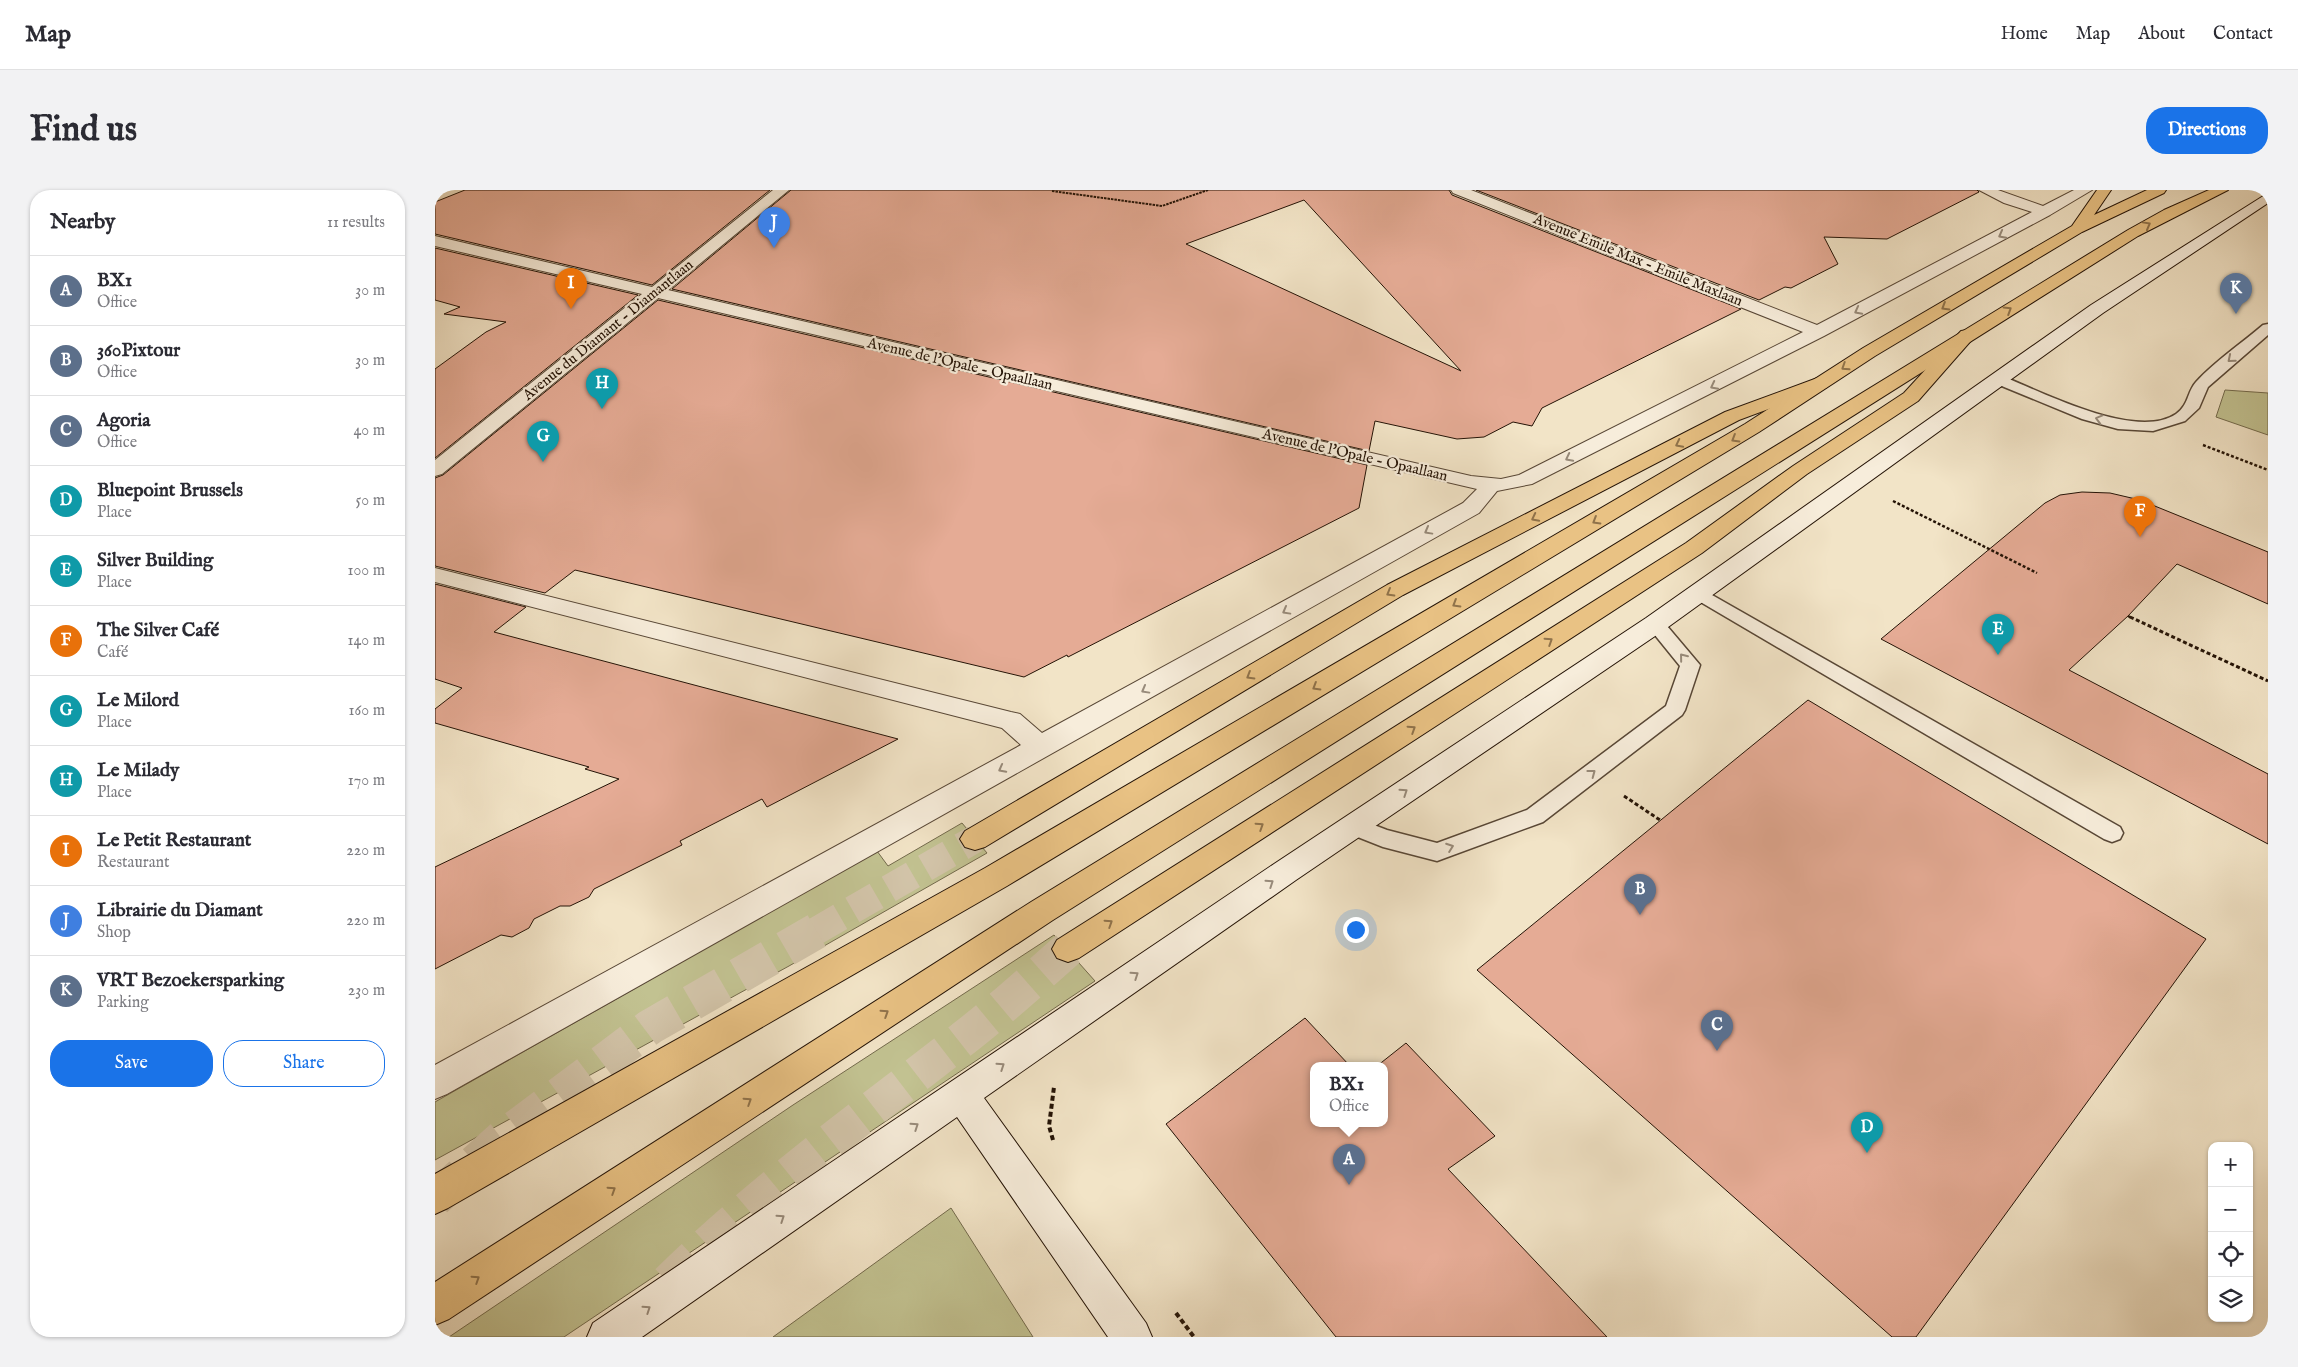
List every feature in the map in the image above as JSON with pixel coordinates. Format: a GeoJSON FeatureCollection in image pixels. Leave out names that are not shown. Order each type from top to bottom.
{"type":"FeatureCollection","features":[{"type":"Feature","properties":{"kind":"main road"},"geometry":{"type":"LineString","coordinates":[[2077,229],[2104,190]]}},
{"type":"Feature","properties":{"kind":"main road"},"geometry":{"type":"LineString","coordinates":[[435,1195],[996,877],[1752,428],[1820,383],[2077,229],[2159,190]]}},
{"type":"Feature","properties":{"kind":"main road"},"geometry":{"type":"LineString","coordinates":[[435,1305],[1042,910],[2133,233],[2169,213],[2221,190]]}},
{"type":"Feature","properties":{"kind":"main road"},"geometry":{"type":"LineString","coordinates":[[1068,949],[1694,548],[1800,470],[1911,397],[1967,335]]}},
{"type":"Feature","properties":{"kind":"main road"},"geometry":{"type":"LineString","coordinates":[[975,839],[1395,590],[1732,416],[1820,383]]}},
{"type":"Feature","properties":{"kind":"street","name":"Avenue du Diamant - Diamantlaan"},"geometry":{"type":"LineString","coordinates":[[435,470],[782,190]]}},
{"type":"Feature","properties":{"kind":"street","name":"Avenue Emile Max - Emile Maxlaan"},"geometry":{"type":"LineString","coordinates":[[1458,190],[1818,332]]}},
{"type":"Feature","properties":{"kind":"street"},"geometry":{"type":"LineString","coordinates":[[1986,190],[2045,212]]}},
{"type":"Feature","properties":{"kind":"street","name":"Avenue de l'Opale - Opaallaan"},"geometry":{"type":"LineString","coordinates":[[435,241],[1486,485],[1525,480],[1818,332],[2085,190]]}},
{"type":"Feature","properties":{"kind":"street"},"geometry":{"type":"LineString","coordinates":[[607,1337],[1353,826],[1655,624],[2097,309],[2268,197]]}},
{"type":"Feature","properties":{"kind":"street"},"geometry":{"type":"LineString","coordinates":[[435,1083],[1471,508],[1488,489],[1486,485]]}},
{"type":"Feature","properties":{"kind":"street"},"geometry":{"type":"LineString","coordinates":[[435,575],[1011,721],[1041,748]]}},
{"type":"Feature","properties":{"kind":"street"},"geometry":{"type":"LineString","coordinates":[[961,1094],[1132,1337]]}},
{"type":"Feature","properties":{"kind":"lane"},"geometry":{"type":"LineString","coordinates":[[1997,379],[2087,416],[2118,424],[2153,426],[2180,418],[2192,408],[2201,385],[2268,328]]}},
{"type":"Feature","properties":{"kind":"lane"},"geometry":{"type":"LineString","coordinates":[[1698,593],[2112,833]]}},
{"type":"Feature","properties":{"kind":"lane"},"geometry":{"type":"LineString","coordinates":[[1353,826],[1383,838],[1437,852],[1535,816],[1675,710],[1690,665],[1655,624]]}},
{"type":"Feature","properties":{"kind":"path"},"geometry":{"type":"LineString","coordinates":[[1052,191],[1162,206],[1208,190]]}},
{"type":"Feature","properties":{"kind":"path"},"geometry":{"type":"LineString","coordinates":[[2153,426],[2268,470]]}},
{"type":"Feature","properties":{"kind":"path"},"geometry":{"type":"LineString","coordinates":[[1893,501],[2037,572]]}},
{"type":"Feature","properties":{"kind":"path"},"geometry":{"type":"LineString","coordinates":[[2128,616],[2268,681]]}},
{"type":"Feature","properties":{"kind":"path"},"geometry":{"type":"LineString","coordinates":[[1623,795],[1660,820]]}},
{"type":"Feature","properties":{"kind":"path"},"geometry":{"type":"LineString","coordinates":[[1054,1085],[1049,1126],[1055,1150]]}},
{"type":"Feature","properties":{"kind":"path"},"geometry":{"type":"LineString","coordinates":[[1171,1306],[1194,1337]]}},
{"type":"Feature","properties":{"kind":"green space"},"geometry":{"type":"Polygon","coordinates":[[[2225,390],[2268,393],[2268,435],[2216,417],[2225,390]]]}},
{"type":"Feature","properties":{"kind":"green space"},"geometry":{"type":"Polygon","coordinates":[[[962,823],[987,853],[789,966],[435,1160],[435,1102],[877,851],[888,866],[962,823]]]}},
{"type":"Feature","properties":{"kind":"green space"},"geometry":{"type":"Polygon","coordinates":[[[1054,935],[1095,981],[564,1337],[449,1337],[793,1105],[1054,935]]]}},
{"type":"Feature","properties":{"kind":"green space"},"geometry":{"type":"Polygon","coordinates":[[[951,1208],[1033,1337],[773,1337],[951,1208]]]}},
{"type":"Feature","properties":{"kind":"building"},"geometry":{"type":"Polygon","coordinates":[[[465,190],[770,190],[652,285],[435,234],[435,202],[465,190]]]}},
{"type":"Feature","properties":{"kind":"building"},"geometry":{"type":"Polygon","coordinates":[[[791,190],[1449,190],[1452,195],[1741,309],[1542,408],[1532,426],[1513,422],[1484,437],[1457,439],[1375,421],[1369,451],[672,289],[791,190]],[[1304,200],[1186,244],[1461,371],[1304,200]]]}},
{"type":"Feature","properties":{"kind":"building"},"geometry":{"type":"Polygon","coordinates":[[[1476,190],[1977,190],[1979,192],[1887,239],[1824,237],[1838,264],[1791,288],[1785,287],[1759,300],[1476,190]]]}},
{"type":"Feature","properties":{"kind":"building"},"geometry":{"type":"Polygon","coordinates":[[[435,248],[638,295],[435,458],[435,369],[486,332],[506,322],[444,314],[460,307],[435,300],[435,248]]]}},
{"type":"Feature","properties":{"kind":"building"},"geometry":{"type":"Polygon","coordinates":[[[658,300],[1367,465],[1359,508],[1068,657],[1067,655],[1024,677],[575,570],[545,593],[435,566],[435,478],[443,475],[658,300]]]}},
{"type":"Feature","properties":{"kind":"building"},"geometry":{"type":"Polygon","coordinates":[[[2082,492],[2110,493],[2140,500],[2268,552],[2268,604],[2177,564],[2128,616],[2069,670],[2268,774],[2268,844],[1881,639],[2045,503],[2060,495],[2082,492]]]}},
{"type":"Feature","properties":{"kind":"building"},"geometry":{"type":"Polygon","coordinates":[[[435,584],[526,607],[494,632],[898,739],[767,807],[762,799],[680,841],[682,845],[594,889],[589,897],[570,906],[560,906],[534,919],[529,928],[512,937],[501,935],[435,969],[435,867],[619,779],[585,769],[589,767],[435,723],[435,709],[462,688],[435,679],[435,584]]]}},
{"type":"Feature","properties":{"kind":"building"},"geometry":{"type":"Polygon","coordinates":[[[1808,700],[2206,939],[1916,1337],[1892,1337],[1477,970],[1808,700]]]}},
{"type":"Feature","properties":{"kind":"building"},"geometry":{"type":"Polygon","coordinates":[[[1305,1018],[1346,1062],[1310,1062],[1310,1127],[1388,1127],[1388,1062],[1382,1062],[1406,1043],[1495,1136],[1448,1169],[1607,1337],[1336,1337],[1166,1124],[1305,1018]]]}},
{"type":"Feature","properties":{"kind":"tunnel"},"geometry":{"type":"LineString","coordinates":[[816,931],[975,839]]}},
{"type":"Feature","properties":{"kind":"tunnel"},"geometry":{"type":"LineString","coordinates":[[435,1199],[501,1139],[650,1027],[818,930]]}},
{"type":"Feature","properties":{"kind":"tunnel"},"geometry":{"type":"LineString","coordinates":[[668,1282],[775,1186],[977,1027],[1068,949]]}},
{"type":"Feature","properties":{"kind":"place","name":"Librairie du Diamant"},"geometry":{"type":"Point","coordinates":[774,248]}},
{"type":"Feature","properties":{"kind":"place","name":"Le Petit Restaurant"},"geometry":{"type":"Point","coordinates":[571,309]}},
{"type":"Feature","properties":{"kind":"place","name":"VRT Bezoekersparking"},"geometry":{"type":"Point","coordinates":[2236,314]}},
{"type":"Feature","properties":{"kind":"place","name":"Le Milady"},"geometry":{"type":"Point","coordinates":[602,409]}},
{"type":"Feature","properties":{"kind":"place","name":"Le Milord"},"geometry":{"type":"Point","coordinates":[543,462]}},
{"type":"Feature","properties":{"kind":"place","name":"The Silver Café"},"geometry":{"type":"Point","coordinates":[2140,537]}},
{"type":"Feature","properties":{"kind":"place","name":"Silver Building"},"geometry":{"type":"Point","coordinates":[1998,655]}},
{"type":"Feature","properties":{"kind":"place","name":"360Pixtour"},"geometry":{"type":"Point","coordinates":[1640,915]}},
{"type":"Feature","properties":{"kind":"place","name":"Agoria"},"geometry":{"type":"Point","coordinates":[1717,1051]}},
{"type":"Feature","properties":{"kind":"place","name":"Bluepoint Brussels"},"geometry":{"type":"Point","coordinates":[1867,1153]}},
{"type":"Feature","properties":{"kind":"place","name":"BX1"},"geometry":{"type":"Point","coordinates":[1349,1185]}}]}
